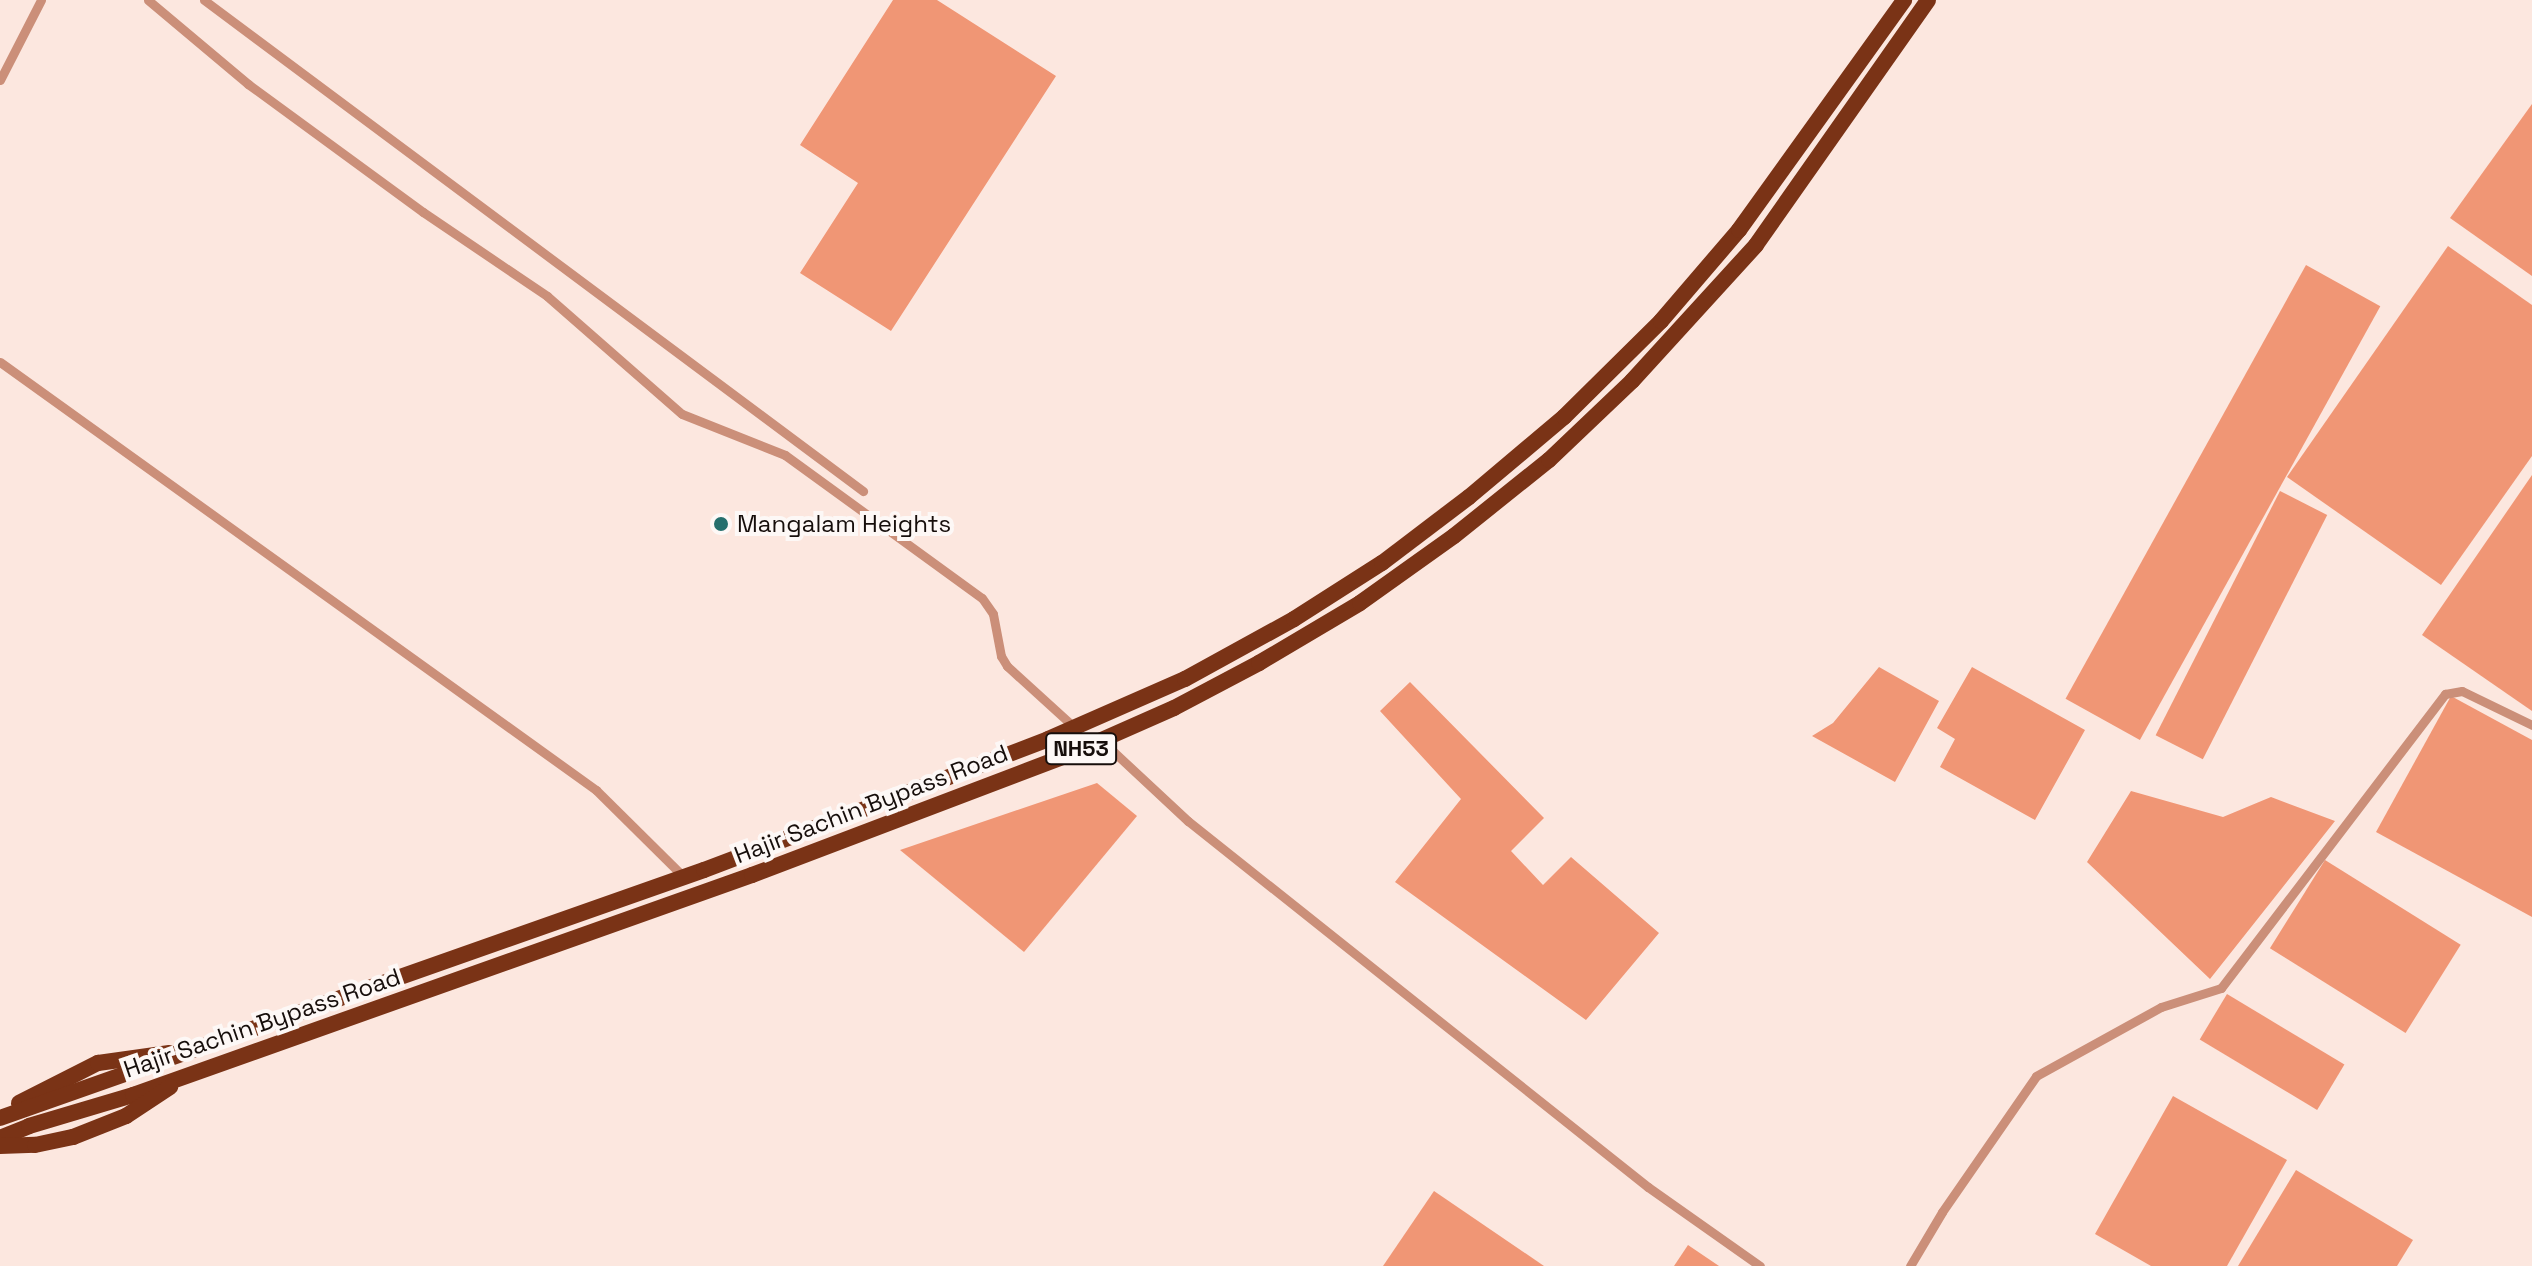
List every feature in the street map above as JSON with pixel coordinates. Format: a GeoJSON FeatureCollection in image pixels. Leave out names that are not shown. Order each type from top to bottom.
{"type":"FeatureCollection","features":[{"type":"Feature","properties":{"kind":"highway","name":"NH53"},"geometry":{"type":"LineString","coordinates":[[0,1116],[684,877],[1074,727],[1185,679],[1294,619],[1382,563],[1469,497],[1564,417],[1661,321],[1739,230],[1904,0]]}},
{"type":"Feature","properties":{"kind":"highway","name":"Hajir Sachin Bypass Road"},"geometry":{"type":"LineString","coordinates":[[0,1138],[184,1077],[752,875],[1101,740],[1174,708],[1259,663],[1360,603],[1454,536],[1549,460],[1632,381],[1756,245],[1928,0]]}},
{"type":"Feature","properties":{"kind":"highway"},"geometry":{"type":"LineString","coordinates":[[0,1146],[53,1143],[98,1128],[143,1107],[184,1077]]}},
{"type":"Feature","properties":{"kind":"street"},"geometry":{"type":"LineString","coordinates":[[0,80],[41,0]]}},
{"type":"Feature","properties":{"kind":"street"},"geometry":{"type":"LineString","coordinates":[[148,0],[248,84],[423,212],[547,296],[682,414],[785,455],[982,598],[993,614],[1001,656],[1007,666],[1074,727]]}},
{"type":"Feature","properties":{"kind":"street"},"geometry":{"type":"LineString","coordinates":[[204,0],[863,491]]}},
{"type":"Feature","properties":{"kind":"street"},"geometry":{"type":"LineString","coordinates":[[0,362],[596,790],[684,877]]}},
{"type":"Feature","properties":{"kind":"street"},"geometry":{"type":"LineString","coordinates":[[1910,1266],[1942,1212],[2036,1076],[2161,1007],[2221,988],[2445,694],[2462,691],[2532,725]]}},
{"type":"Feature","properties":{"kind":"street"},"geometry":{"type":"LineString","coordinates":[[1101,740],[1188,821],[1648,1187],[1760,1266]]}},
{"type":"Feature","properties":{"kind":"shaded area"},"geometry":{"type":"Polygon","coordinates":[[[893,0],[937,0],[1056,76],[891,331],[800,273],[858,183],[800,145],[893,0]]]}},
{"type":"Feature","properties":{"kind":"shaded area"},"geometry":{"type":"Polygon","coordinates":[[[2532,104],[2532,276],[2450,218],[2532,104]]]}},
{"type":"Feature","properties":{"kind":"shaded area"},"geometry":{"type":"Polygon","coordinates":[[[2448,246],[2532,305],[2532,456],[2441,585],[2287,477],[2448,246]]]}},
{"type":"Feature","properties":{"kind":"shaded area"},"geometry":{"type":"Polygon","coordinates":[[[2306,265],[2380,306],[2140,740],[2066,699],[2306,265]]]}},
{"type":"Feature","properties":{"kind":"shaded area"},"geometry":{"type":"Polygon","coordinates":[[[2532,475],[2532,711],[2422,635],[2532,475]]]}},
{"type":"Feature","properties":{"kind":"shaded area"},"geometry":{"type":"Polygon","coordinates":[[[2280,491],[2327,515],[2203,759],[2156,735],[2280,491]]]}},
{"type":"Feature","properties":{"kind":"shaded area"},"geometry":{"type":"Polygon","coordinates":[[[1879,667],[1939,701],[1895,782],[1812,736],[1833,723],[1879,667]]]}},
{"type":"Feature","properties":{"kind":"shaded area"},"geometry":{"type":"Polygon","coordinates":[[[1972,667],[2085,730],[2035,820],[1940,767],[1955,739],[1937,728],[1972,667]]]}},
{"type":"Feature","properties":{"kind":"shaded area"},"geometry":{"type":"Polygon","coordinates":[[[1410,682],[1544,818],[1511,851],[1543,885],[1571,857],[1659,933],[1586,1020],[1395,882],[1461,799],[1380,711],[1410,682]]]}},
{"type":"Feature","properties":{"kind":"shaded area"},"geometry":{"type":"Polygon","coordinates":[[[2451,696],[2532,740],[2532,917],[2376,832],[2451,696]]]}},
{"type":"Feature","properties":{"kind":"shaded area"},"geometry":{"type":"Polygon","coordinates":[[[1097,783],[1137,816],[1024,952],[900,850],[1097,783]]]}},
{"type":"Feature","properties":{"kind":"shaded area"},"geometry":{"type":"Polygon","coordinates":[[[2131,791],[2223,817],[2271,797],[2335,821],[2210,979],[2087,862],[2131,791]]]}},
{"type":"Feature","properties":{"kind":"shaded area"},"geometry":{"type":"Polygon","coordinates":[[[2325,860],[2461,945],[2406,1033],[2270,948],[2325,860]]]}},
{"type":"Feature","properties":{"kind":"shaded area"},"geometry":{"type":"Polygon","coordinates":[[[2227,994],[2344,1065],[2317,1110],[2200,1039],[2227,994]]]}},
{"type":"Feature","properties":{"kind":"shaded area"},"geometry":{"type":"Polygon","coordinates":[[[2173,1096],[2287,1160],[2227,1266],[2151,1266],[2095,1234],[2173,1096]]]}},
{"type":"Feature","properties":{"kind":"shaded area"},"geometry":{"type":"Polygon","coordinates":[[[2296,1170],[2413,1240],[2397,1266],[2238,1266],[2296,1170]]]}},
{"type":"Feature","properties":{"kind":"shaded area"},"geometry":{"type":"Polygon","coordinates":[[[1434,1191],[1544,1266],[1383,1266],[1434,1191]]]}},
{"type":"Feature","properties":{"kind":"shaded area"},"geometry":{"type":"Polygon","coordinates":[[[1688,1245],[1719,1266],[1674,1266],[1688,1245]]]}},
{"type":"Feature","properties":{"kind":"place","name":"Mangalam Heights"},"geometry":{"type":"Point","coordinates":[721,524]}}]}
